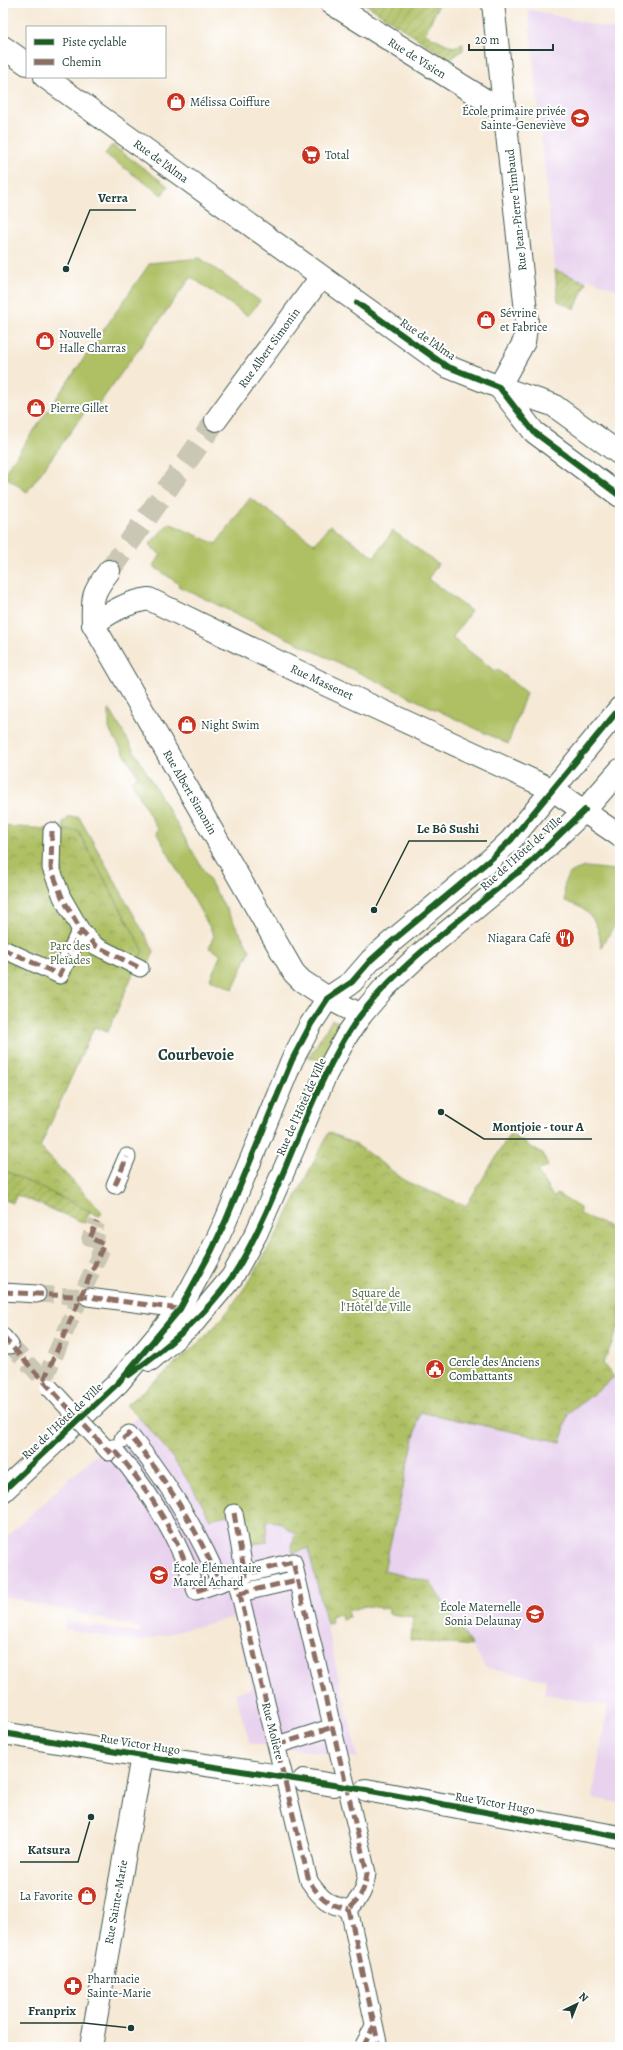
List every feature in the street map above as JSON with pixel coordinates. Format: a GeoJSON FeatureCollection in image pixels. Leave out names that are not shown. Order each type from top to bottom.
{"type":"FeatureCollection","features":[{"type":"Feature","properties":{"kind":"main road","name":"Rue de Visien"},"geometry":{"type":"LineString","coordinates":[[331,3],[504,112]]}},
{"type":"Feature","properties":{"kind":"main road","name":"Rue Jean-Pierre Timbaud"},"geometry":{"type":"LineString","coordinates":[[493,3],[504,112],[509,143],[527,330],[524,342],[498,387]]}},
{"type":"Feature","properties":{"kind":"main road"},"geometry":{"type":"LineString","coordinates":[[3,47],[26,63]]}},
{"type":"Feature","properties":{"kind":"main road","name":"Rue de l'Alma"},"geometry":{"type":"LineString","coordinates":[[46,78],[446,366],[498,387],[554,405],[620,454]]}},
{"type":"Feature","properties":{"kind":"main road","name":"Rue Albert Simonin"},"geometry":{"type":"LineString","coordinates":[[216,420],[321,277]]}},
{"type":"Feature","properties":{"kind":"main road","name":"Rue de l'Alma"},"geometry":{"type":"LineString","coordinates":[[498,387],[534,432],[620,496]]}},
{"type":"Feature","properties":{"kind":"main road","name":"Rue Albert Simonin"},"geometry":{"type":"LineString","coordinates":[[109,571],[96,588],[92,599],[93,624],[294,973],[302,981],[328,998],[362,1015]]}},
{"type":"Feature","properties":{"kind":"main road","name":"Rue Massenet"},"geometry":{"type":"LineString","coordinates":[[93,624],[117,608],[134,601],[149,600],[320,682],[553,790],[585,810],[620,836]]}},
{"type":"Feature","properties":{"kind":"main road","name":"Rue de l'Hôtel de Ville"},"geometry":{"type":"LineString","coordinates":[[3,1491],[118,1383],[180,1309],[209,1257],[226,1220],[292,1060],[311,1024],[328,998],[336,991],[345,988],[390,943],[491,859],[511,840],[620,708]]}},
{"type":"Feature","properties":{"kind":"main road","name":"Rue de l'Hôtel de Ville"},"geometry":{"type":"LineString","coordinates":[[118,1383],[158,1354],[212,1302],[232,1277],[256,1234],[326,1074],[347,1035],[362,1015],[401,971],[514,875],[525,868],[585,810],[620,770]]}},
{"type":"Feature","properties":{"kind":"main road","name":"Rue Victor Hugo"},"geometry":{"type":"LineString","coordinates":[[3,1733],[273,1776]]}},
{"type":"Feature","properties":{"kind":"main road","name":"Rue Sainte-Marie"},"geometry":{"type":"LineString","coordinates":[[91,2047],[142,1756]]}},
{"type":"Feature","properties":{"kind":"main road"},"geometry":{"type":"LineString","coordinates":[[304,1780],[333,1785]]}},
{"type":"Feature","properties":{"kind":"main road","name":"Rue Victor Hugo"},"geometry":{"type":"LineString","coordinates":[[366,1790],[620,1836]]}},
{"type":"Feature","properties":{"kind":"street"},"geometry":{"type":"LineString","coordinates":[[52,831],[51,868],[62,897],[82,932],[96,946],[140,968]]}},
{"type":"Feature","properties":{"kind":"street"},"geometry":{"type":"LineString","coordinates":[[3,949],[60,975],[78,936],[82,932]]}},
{"type":"Feature","properties":{"kind":"street"},"geometry":{"type":"LineString","coordinates":[[114,1185],[127,1157]]}},
{"type":"Feature","properties":{"kind":"street"},"geometry":{"type":"LineString","coordinates":[[3,1292],[37,1294]]}},
{"type":"Feature","properties":{"kind":"street"},"geometry":{"type":"LineString","coordinates":[[88,1296],[180,1309]]}},
{"type":"Feature","properties":{"kind":"street"},"geometry":{"type":"LineString","coordinates":[[47,1383],[109,1452],[129,1434],[162,1476],[195,1530],[241,1579],[297,1580]]}},
{"type":"Feature","properties":{"kind":"street"},"geometry":{"type":"LineString","coordinates":[[118,1443],[138,1478],[157,1506],[187,1562],[196,1591],[241,1579],[293,1562],[367,1873],[364,1890],[359,1900],[349,1909],[379,2047]]}},
{"type":"Feature","properties":{"kind":"street"},"geometry":{"type":"LineString","coordinates":[[234,1513],[241,1579]]}},
{"type":"Feature","properties":{"kind":"street","name":"Rue Molière"},"geometry":{"type":"LineString","coordinates":[[241,1579],[277,1745],[309,1881],[320,1896],[334,1906],[349,1909]]}},
{"type":"Feature","properties":{"kind":"street"},"geometry":{"type":"LineString","coordinates":[[277,1745],[333,1727]]}},
{"type":"Feature","properties":{"kind":"street"},"geometry":{"type":"LineString","coordinates":[[363,2047],[374,2026]]}},
{"type":"Feature","properties":{"kind":"shaded area","name":"École primaire privée Sainte-Geneviève"},"geometry":{"type":"Polygon","coordinates":[[[528,9],[620,31],[620,291],[588,278],[586,282],[555,270],[528,9]]]}},
{"type":"Feature","properties":{"kind":"shaded area","name":"École Maternelle Sonia Delaunay"},"geometry":{"type":"Polygon","coordinates":[[[620,1372],[620,1803],[592,1798],[608,1706],[544,1694],[546,1680],[486,1668],[430,1582],[384,1571],[420,1412],[468,1423],[568,1414],[620,1372]]]}},
{"type":"Feature","properties":{"kind":"shaded area","name":"École Élémentaire Marcel Achard"},"geometry":{"type":"Polygon","coordinates":[[[138,1416],[182,1470],[210,1519],[239,1512],[265,1521],[279,1521],[296,1534],[308,1548],[358,1758],[250,1743],[235,1693],[253,1689],[234,1617],[137,1642],[64,1629],[65,1621],[140,1634],[141,1628],[3,1596],[3,1540],[138,1416]]]}},
{"type":"Feature","properties":{"kind":"green space"},"geometry":{"type":"Polygon","coordinates":[[[364,3],[437,3],[439,4],[425,34],[453,47],[463,44],[463,50],[450,60],[364,3]]]}},
{"type":"Feature","properties":{"kind":"green space"},"geometry":{"type":"Polygon","coordinates":[[[112,145],[168,186],[162,195],[105,154],[112,145]]]}},
{"type":"Feature","properties":{"kind":"green space"},"geometry":{"type":"Polygon","coordinates":[[[200,258],[260,301],[248,316],[191,277],[96,408],[90,405],[27,492],[3,475],[150,263],[200,258]]]}},
{"type":"Feature","properties":{"kind":"green space"},"geometry":{"type":"Polygon","coordinates":[[[555,270],[586,282],[575,309],[558,301],[555,270]]]}},
{"type":"Feature","properties":{"kind":"green space"},"geometry":{"type":"Polygon","coordinates":[[[250,498],[315,544],[330,525],[374,557],[393,531],[438,564],[428,579],[471,611],[452,638],[495,671],[497,669],[526,693],[508,744],[178,586],[179,584],[153,566],[161,555],[149,545],[169,523],[216,544],[250,498]]]}},
{"type":"Feature","properties":{"kind":"green space"},"geometry":{"type":"Polygon","coordinates":[[[109,708],[250,950],[233,989],[210,979],[221,954],[209,948],[214,935],[156,832],[158,830],[131,781],[138,776],[109,729],[109,708]]]}},
{"type":"Feature","properties":{"kind":"green space"},"geometry":{"type":"Polygon","coordinates":[[[67,817],[79,817],[154,951],[149,964],[110,947],[63,867],[63,821],[67,821],[67,817]]]}},
{"type":"Feature","properties":{"kind":"green space","name":"Parc des Pleïades"},"geometry":{"type":"Polygon","coordinates":[[[3,826],[78,831],[143,950],[108,1032],[94,1027],[40,1147],[102,1212],[99,1216],[3,1170],[3,826]]]}},
{"type":"Feature","properties":{"kind":"green space"},"geometry":{"type":"Polygon","coordinates":[[[586,867],[615,870],[620,874],[620,929],[615,925],[601,947],[598,930],[592,917],[581,908],[565,901],[564,888],[566,878],[573,871],[586,867]]]}},
{"type":"Feature","properties":{"kind":"green space"},"geometry":{"type":"Polygon","coordinates":[[[332,1020],[344,1023],[323,1062],[309,1057],[332,1020]]]}},
{"type":"Feature","properties":{"kind":"green space","name":"Square de l'Hôtel de Ville"},"geometry":{"type":"Polygon","coordinates":[[[329,1132],[357,1145],[407,1182],[466,1206],[510,1134],[544,1155],[548,1167],[537,1171],[554,1198],[557,1194],[580,1208],[580,1214],[620,1231],[620,1324],[603,1364],[614,1377],[568,1414],[561,1442],[420,1412],[384,1571],[430,1582],[472,1646],[411,1640],[413,1617],[389,1614],[389,1609],[366,1606],[347,1611],[349,1617],[342,1619],[341,1614],[330,1616],[332,1623],[327,1624],[308,1548],[293,1553],[291,1545],[296,1534],[279,1522],[266,1521],[267,1542],[246,1545],[239,1512],[210,1519],[193,1488],[162,1444],[126,1405],[192,1349],[216,1325],[242,1292],[269,1248],[329,1132]]]}},
{"type":"Feature","properties":{"kind":"green space"},"geometry":{"type":"Polygon","coordinates":[[[3,1170],[90,1211],[85,1223],[17,1195],[13,1203],[3,1199],[3,1170]]]}},
{"type":"Feature","properties":{"kind":"tunnel"},"geometry":{"type":"LineString","coordinates":[[109,571],[216,420]]}},
{"type":"Feature","properties":{"kind":"tunnel"},"geometry":{"type":"LineString","coordinates":[[10,1345],[44,1380],[104,1244],[90,1238],[97,1222]]}},
{"type":"Feature","properties":{"kind":"tunnel"},"geometry":{"type":"LineString","coordinates":[[37,1294],[88,1297]]}},
{"type":"Feature","properties":{"kind":"marked path"},"geometry":{"type":"LineString","coordinates":[[52,831],[51,868],[62,897],[82,932],[96,946],[140,968]]}},
{"type":"Feature","properties":{"kind":"marked path"},"geometry":{"type":"LineString","coordinates":[[3,949],[60,975],[78,936],[82,932]]}},
{"type":"Feature","properties":{"kind":"marked path"},"geometry":{"type":"LineString","coordinates":[[115,1185],[127,1157]]}},
{"type":"Feature","properties":{"kind":"marked path"},"geometry":{"type":"LineString","coordinates":[[44,1380],[104,1244],[90,1238],[97,1222]]}},
{"type":"Feature","properties":{"kind":"marked path"},"geometry":{"type":"LineString","coordinates":[[3,1292],[88,1297],[180,1309]]}},
{"type":"Feature","properties":{"kind":"marked path"},"geometry":{"type":"LineString","coordinates":[[3,1337],[109,1452],[113,1448],[139,1481],[162,1515],[172,1533],[196,1591],[248,1574]]}},
{"type":"Feature","properties":{"kind":"marked path"},"geometry":{"type":"LineString","coordinates":[[123,1439],[129,1434],[156,1469],[191,1524],[220,1583]]}},
{"type":"Feature","properties":{"kind":"marked path"},"geometry":{"type":"LineString","coordinates":[[234,1513],[245,1575]]}},
{"type":"Feature","properties":{"kind":"marked path"},"geometry":{"type":"LineString","coordinates":[[253,1572],[293,1562],[367,1873],[362,1893],[349,1909]]}},
{"type":"Feature","properties":{"kind":"marked path"},"geometry":{"type":"LineString","coordinates":[[236,1578],[309,1881],[321,1897],[330,1903],[349,1909]]}},
{"type":"Feature","properties":{"kind":"marked path"},"geometry":{"type":"LineString","coordinates":[[240,1593],[297,1580]]}},
{"type":"Feature","properties":{"kind":"marked path"},"geometry":{"type":"LineString","coordinates":[[277,1745],[333,1727]]}},
{"type":"Feature","properties":{"kind":"marked path"},"geometry":{"type":"LineString","coordinates":[[349,1909],[379,2047]]}},
{"type":"Feature","properties":{"kind":"marked path"},"geometry":{"type":"LineString","coordinates":[[363,2047],[374,2026]]}},
{"type":"Feature","properties":{"kind":"cycle path"},"geometry":{"type":"LineString","coordinates":[[357,303],[446,366],[499,387],[534,432],[620,496]]}},
{"type":"Feature","properties":{"kind":"cycle path"},"geometry":{"type":"LineString","coordinates":[[3,1491],[118,1383],[180,1309],[212,1250],[226,1220],[292,1060],[311,1024],[328,998],[352,982],[371,960],[390,943],[491,859],[511,840],[620,708]]}},
{"type":"Feature","properties":{"kind":"cycle path"},"geometry":{"type":"LineString","coordinates":[[129,1375],[171,1342],[198,1318],[232,1277],[243,1260],[269,1206],[305,1119],[335,1055],[362,1013],[401,970],[447,930],[514,875],[525,868],[585,810]]}},
{"type":"Feature","properties":{"kind":"cycle path"},"geometry":{"type":"LineString","coordinates":[[3,1733],[366,1790],[620,1837]]}},
{"type":"Feature","properties":{"kind":"place","name":"Mélissa Coiffure"},"geometry":{"type":"Point","coordinates":[176,102]}},
{"type":"Feature","properties":{"kind":"place","name":"École primaire privée Sainte-Geneviève"},"geometry":{"type":"Point","coordinates":[580,118]}},
{"type":"Feature","properties":{"kind":"place","name":"Total"},"geometry":{"type":"Point","coordinates":[311,155]}},
{"type":"Feature","properties":{"kind":"place","name":"Verra"},"geometry":{"type":"Point","coordinates":[66,269]}},
{"type":"Feature","properties":{"kind":"place","name":"Sévrine et Fabrice"},"geometry":{"type":"Point","coordinates":[486,320]}},
{"type":"Feature","properties":{"kind":"place","name":"Nouvelle Halle Charras"},"geometry":{"type":"Point","coordinates":[45,341]}},
{"type":"Feature","properties":{"kind":"place","name":"Pierre Gillet"},"geometry":{"type":"Point","coordinates":[36,408]}},
{"type":"Feature","properties":{"kind":"place","name":"Night Swim"},"geometry":{"type":"Point","coordinates":[187,725]}},
{"type":"Feature","properties":{"kind":"place","name":"Le Bô Sushi"},"geometry":{"type":"Point","coordinates":[374,910]}},
{"type":"Feature","properties":{"kind":"place","name":"Niagara Café"},"geometry":{"type":"Point","coordinates":[565,938]}},
{"type":"Feature","properties":{"kind":"place","name":"Montjoie - tour A"},"geometry":{"type":"Point","coordinates":[441,1112]}},
{"type":"Feature","properties":{"kind":"place","name":"Cercle des Anciens Combattants"},"geometry":{"type":"Point","coordinates":[435,1369]}},
{"type":"Feature","properties":{"kind":"place","name":"École Élémentaire Marcel Achard"},"geometry":{"type":"Point","coordinates":[159,1575]}},
{"type":"Feature","properties":{"kind":"place","name":"École Maternelle Sonia Delaunay"},"geometry":{"type":"Point","coordinates":[535,1614]}},
{"type":"Feature","properties":{"kind":"place","name":"Katsura"},"geometry":{"type":"Point","coordinates":[91,1817]}},
{"type":"Feature","properties":{"kind":"place","name":"La Favorite"},"geometry":{"type":"Point","coordinates":[87,1896]}},
{"type":"Feature","properties":{"kind":"place","name":"Pharmacie Sainte-Marie"},"geometry":{"type":"Point","coordinates":[73,1986]}},
{"type":"Feature","properties":{"kind":"place","name":"Franprix"},"geometry":{"type":"Point","coordinates":[131,2028]}},
{"type":"Feature","properties":{"kind":"district","name":"Courbevoie"},"geometry":{"type":"Point","coordinates":[196,1055]}}]}
